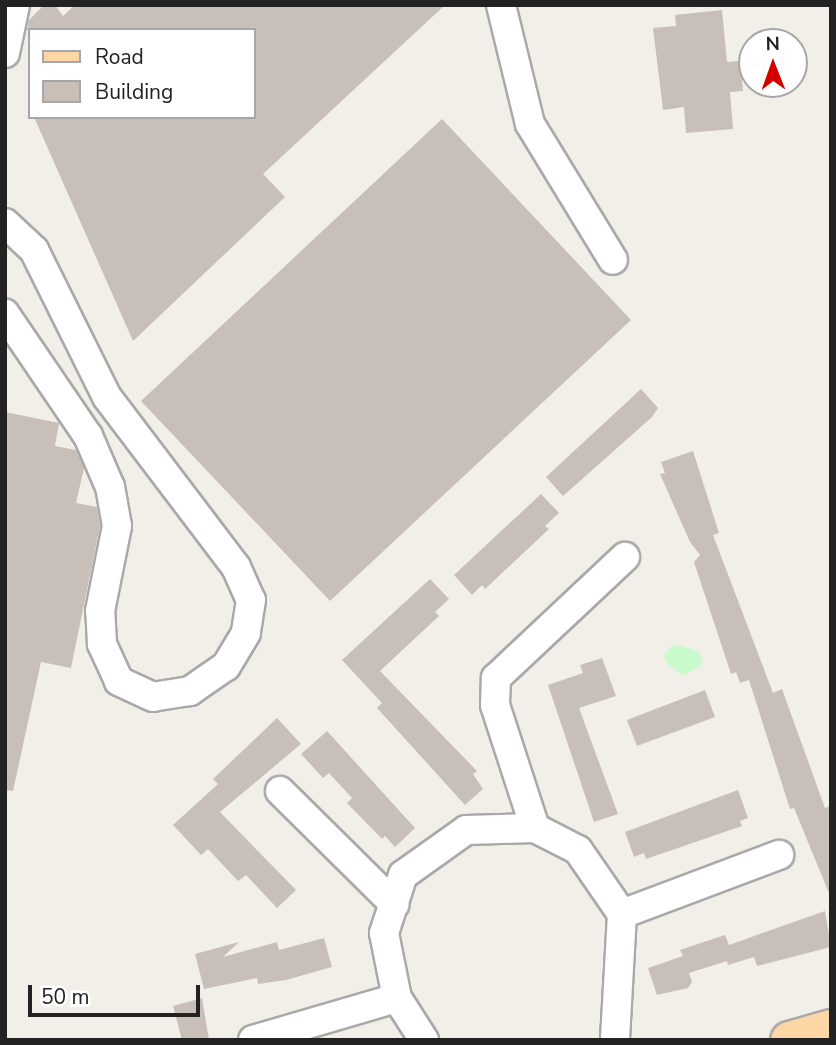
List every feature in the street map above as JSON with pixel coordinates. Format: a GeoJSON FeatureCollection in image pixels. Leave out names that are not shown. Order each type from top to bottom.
{"type":"FeatureCollection","features":[{"type":"Feature","properties":{"kind":"main road"},"geometry":{"type":"LineString","coordinates":[[789,1040],[831,1028]]}},
{"type":"Feature","properties":{"kind":"street"},"geometry":{"type":"LineString","coordinates":[[5,53],[15,5]]}},
{"type":"Feature","properties":{"kind":"street"},"geometry":{"type":"LineString","coordinates":[[501,5],[530,124],[613,260]]}},
{"type":"Feature","properties":{"kind":"street"},"geometry":{"type":"LineString","coordinates":[[5,223],[34,250],[107,397],[236,567],[251,600],[246,633],[226,666],[190,691],[153,697],[119,681],[102,644],[100,611],[117,526],[110,487],[88,436],[5,314]]}},
{"type":"Feature","properties":{"kind":"street"},"geometry":{"type":"LineString","coordinates":[[535,828],[495,705],[496,678],[625,557]]}},
{"type":"Feature","properties":{"kind":"street"},"geometry":{"type":"LineString","coordinates":[[280,791],[394,904]]}},
{"type":"Feature","properties":{"kind":"street"},"geometry":{"type":"LineString","coordinates":[[424,1040],[397,998],[384,933],[403,876],[466,830],[535,828],[578,850],[622,915],[615,1040]]}},
{"type":"Feature","properties":{"kind":"street"},"geometry":{"type":"LineString","coordinates":[[622,915],[779,855]]}},
{"type":"Feature","properties":{"kind":"street"},"geometry":{"type":"LineString","coordinates":[[253,1040],[397,998]]}},
{"type":"Feature","properties":{"kind":"green space"},"geometry":{"type":"Polygon","coordinates":[[[674,644],[698,651],[703,660],[698,668],[683,675],[668,665],[664,655],[674,644]]]}},
{"type":"Feature","properties":{"kind":"building"},"geometry":{"type":"Polygon","coordinates":[[[44,5],[55,5],[63,16],[75,5],[445,5],[263,174],[285,197],[133,341],[35,119],[256,119],[256,28],[27,30],[29,20],[44,5]]]}},
{"type":"Feature","properties":{"kind":"building"},"geometry":{"type":"Polygon","coordinates":[[[722,10],[727,62],[738,61],[738,91],[730,92],[733,129],[686,133],[684,107],[663,110],[653,28],[676,26],[675,15],[722,10]]]}},
{"type":"Feature","properties":{"kind":"building"},"geometry":{"type":"Polygon","coordinates":[[[442,119],[631,320],[330,601],[141,401],[442,119]]]}},
{"type":"Feature","properties":{"kind":"building"},"geometry":{"type":"Polygon","coordinates":[[[641,389],[658,408],[652,417],[563,496],[546,477],[641,389]]]}},
{"type":"Feature","properties":{"kind":"building"},"geometry":{"type":"Polygon","coordinates":[[[5,412],[59,423],[55,446],[76,450],[84,468],[76,503],[97,507],[100,526],[71,668],[41,662],[13,791],[5,790],[5,412]]]}},
{"type":"Feature","properties":{"kind":"building"},"geometry":{"type":"Polygon","coordinates":[[[693,451],[719,533],[713,535],[773,693],[782,689],[825,808],[831,806],[831,898],[794,808],[790,809],[749,680],[740,683],[736,672],[731,674],[694,562],[700,555],[690,542],[660,474],[665,473],[661,462],[693,451]]]}},
{"type":"Feature","properties":{"kind":"building"},"geometry":{"type":"Polygon","coordinates":[[[541,494],[559,513],[545,526],[549,529],[485,589],[482,585],[472,595],[454,575],[541,494]]]}},
{"type":"Feature","properties":{"kind":"building"},"geometry":{"type":"Polygon","coordinates":[[[430,579],[449,599],[435,612],[439,616],[380,671],[477,771],[473,774],[483,789],[465,805],[377,708],[382,703],[342,660],[430,579]]]}},
{"type":"Feature","properties":{"kind":"building"},"geometry":{"type":"Polygon","coordinates":[[[602,658],[616,696],[579,708],[618,814],[594,822],[548,685],[583,673],[580,665],[602,658]]]}},
{"type":"Feature","properties":{"kind":"building"},"geometry":{"type":"Polygon","coordinates":[[[705,690],[715,717],[637,746],[627,720],[705,690]]]}},
{"type":"Feature","properties":{"kind":"building"},"geometry":{"type":"Polygon","coordinates":[[[277,718],[301,744],[220,812],[296,890],[277,908],[246,875],[238,881],[208,849],[201,855],[173,825],[218,784],[213,779],[277,718]]]}},
{"type":"Feature","properties":{"kind":"building"},"geometry":{"type":"Polygon","coordinates":[[[327,731],[415,828],[395,847],[385,836],[382,839],[347,803],[352,798],[329,773],[323,778],[301,754],[327,731]]]}},
{"type":"Feature","properties":{"kind":"building"},"geometry":{"type":"Polygon","coordinates":[[[738,790],[748,818],[740,821],[742,826],[646,859],[644,853],[634,857],[625,832],[738,790]]]}},
{"type":"Feature","properties":{"kind":"building"},"geometry":{"type":"Polygon","coordinates":[[[825,911],[831,947],[757,966],[754,957],[728,965],[727,961],[689,973],[692,982],[688,988],[657,995],[648,968],[683,956],[680,950],[725,935],[729,945],[825,911]]]}},
{"type":"Feature","properties":{"kind":"building"},"geometry":{"type":"Polygon","coordinates":[[[324,938],[332,967],[286,980],[258,984],[257,978],[204,989],[195,954],[239,942],[223,957],[277,942],[279,950],[324,938]]]}},
{"type":"Feature","properties":{"kind":"building"},"geometry":{"type":"Polygon","coordinates":[[[202,998],[209,1040],[182,1040],[173,1006],[202,998]]]}}]}
